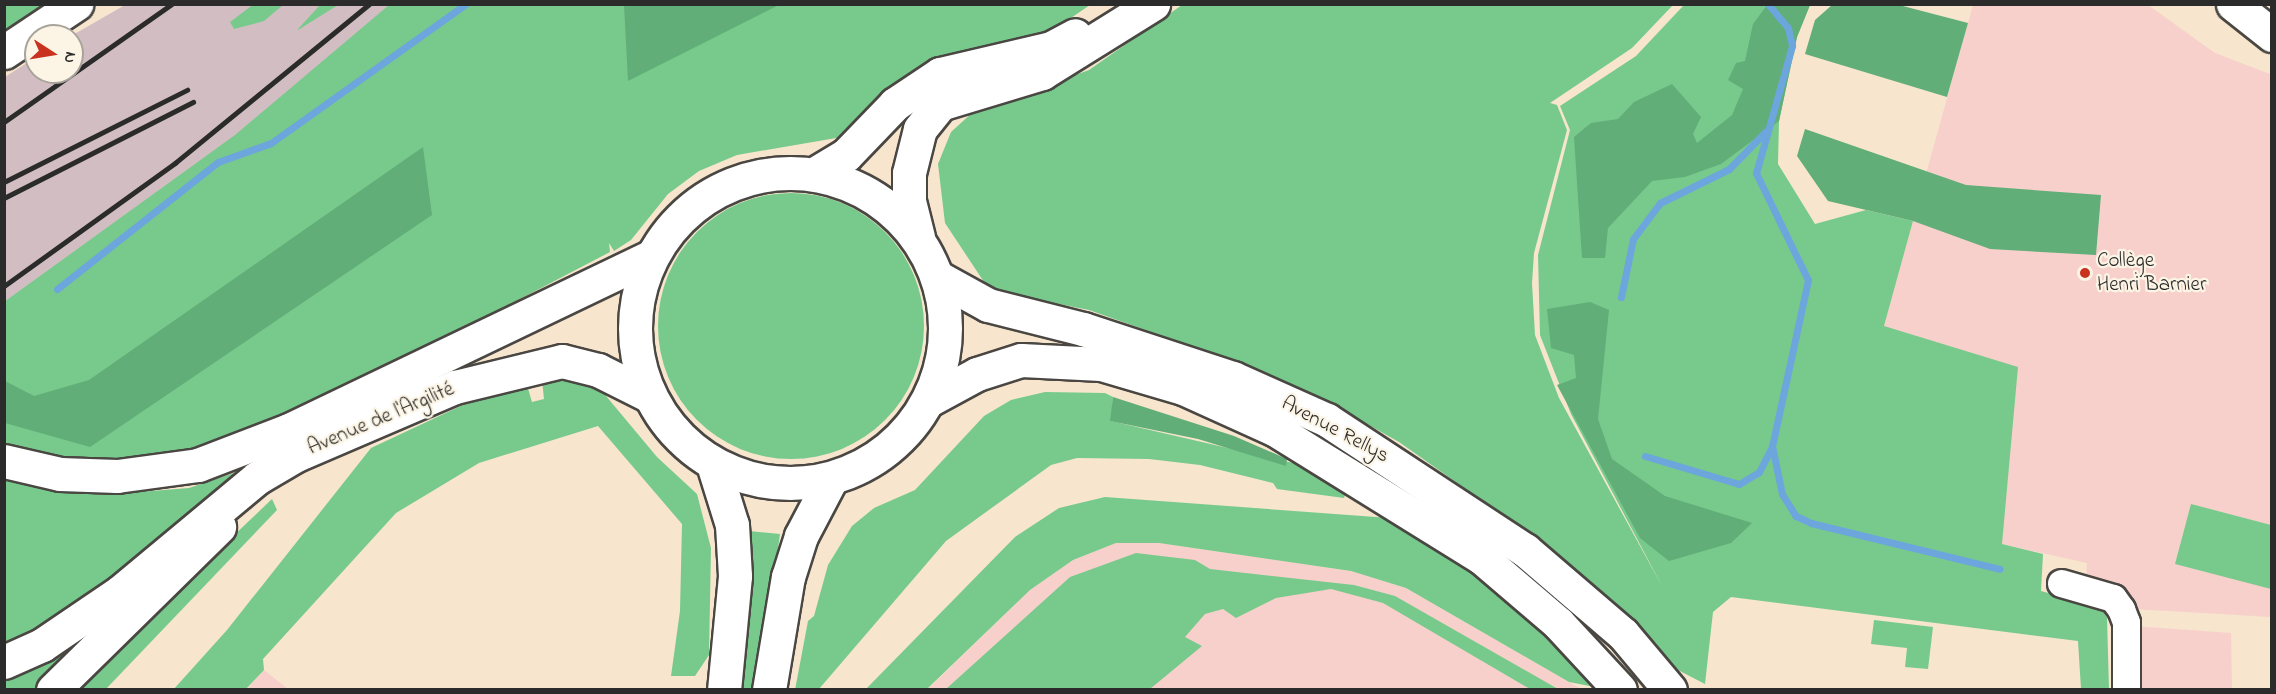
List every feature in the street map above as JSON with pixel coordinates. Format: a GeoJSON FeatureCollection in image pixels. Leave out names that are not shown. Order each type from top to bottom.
{"type":"FeatureCollection","features":[{"type":"Feature","properties":{"kind":"main road"},"geometry":{"type":"LineString","coordinates":[[4,52],[76,4]]}},
{"type":"Feature","properties":{"kind":"main road"},"geometry":{"type":"LineString","coordinates":[[816,173],[846,155],[895,105],[940,74],[1052,48],[1125,4]]}},
{"type":"Feature","properties":{"kind":"main road"},"geometry":{"type":"LineString","coordinates":[[919,239],[891,208],[856,186],[816,173],[777,172],[739,180],[704,198],[674,223],[652,256],[637,302],[636,350],[650,396],[688,446],[713,464],[751,479],[791,484],[831,479],[870,462],[896,442],[929,400],[943,361],[946,319],[939,278],[919,239],[909,200],[909,173],[920,129],[940,104],[1042,73],[1153,4]]}},
{"type":"Feature","properties":{"kind":"main road"},"geometry":{"type":"LineString","coordinates":[[2233,4],[2271,35]]}},
{"type":"Feature","properties":{"kind":"main road","name":"Avenue de l'Argilité"},"geometry":{"type":"LineString","coordinates":[[4,461],[60,474],[117,476],[198,465],[310,421],[652,256]]}},
{"type":"Feature","properties":{"kind":"main road","name":"Avenue Rellys"},"geometry":{"type":"LineString","coordinates":[[939,278],[988,305],[1083,329],[1233,378],[1327,420],[1525,549],[1623,634],[1670,690]]}},
{"type":"Feature","properties":{"kind":"main road","name":"Avenue de l'Argilité"},"geometry":{"type":"LineString","coordinates":[[53,690],[296,455],[456,387],[562,360],[598,370],[650,396]]}},
{"type":"Feature","properties":{"kind":"main road","name":"Avenue Rellys"},"geometry":{"type":"LineString","coordinates":[[929,400],[977,374],[1021,360],[1101,364],[1183,388],[1274,429],[1482,558],[1558,622],[1620,690]]}},
{"type":"Feature","properties":{"kind":"main road"},"geometry":{"type":"LineString","coordinates":[[4,663],[42,645],[120,592],[257,478],[296,455]]}},
{"type":"Feature","properties":{"kind":"main road"},"geometry":{"type":"LineString","coordinates":[[713,464],[732,525],[735,576],[724,690]]}},
{"type":"Feature","properties":{"kind":"main road"},"geometry":{"type":"LineString","coordinates":[[769,690],[788,577],[801,536],[831,479]]}},
{"type":"Feature","properties":{"kind":"street"},"geometry":{"type":"LineString","coordinates":[[2061,583],[2113,598],[2121,609],[2126,622],[2126,690]]}},
{"type":"Feature","properties":{"kind":"shaded area"},"geometry":{"type":"Polygon","coordinates":[[[125,5],[508,5],[235,136],[5,302],[5,77],[24,65],[24,84],[84,84],[84,29],[125,5]]]}},
{"type":"Feature","properties":{"kind":"shaded area","name":"Collège Henri Barnier"},"geometry":{"type":"Polygon","coordinates":[[[1973,5],[2148,5],[2215,53],[2270,74],[2271,617],[2133,609],[2122,590],[2086,581],[2087,563],[2002,544],[1884,325],[1973,5]]]}},
{"type":"Feature","properties":{"kind":"shaded area"},"geometry":{"type":"Polygon","coordinates":[[[1116,543],[1159,543],[1351,571],[1406,588],[1581,689],[927,690],[1030,590],[1073,560],[1116,543]]]}},
{"type":"Feature","properties":{"kind":"shaded area"},"geometry":{"type":"Polygon","coordinates":[[[2133,626],[2231,633],[2232,689],[2132,690],[2133,626]]]}},
{"type":"Feature","properties":{"kind":"shaded area"},"geometry":{"type":"Polygon","coordinates":[[[264,670],[288,689],[246,690],[264,670]]]}},
{"type":"Feature","properties":{"kind":"green space"},"geometry":{"type":"Polygon","coordinates":[[[254,4],[283,5],[264,21],[234,29],[230,22],[254,4]]]}},
{"type":"Feature","properties":{"kind":"green space"},"geometry":{"type":"Polygon","coordinates":[[[624,4],[779,4],[779,5],[628,81],[624,4]]]}},
{"type":"Feature","properties":{"kind":"green space"},"geometry":{"type":"Polygon","coordinates":[[[5,5],[54,5],[5,36],[5,5]]]}},
{"type":"Feature","properties":{"kind":"green space"},"geometry":{"type":"Polygon","coordinates":[[[320,5],[338,5],[298,30],[298,29],[320,5]]]}},
{"type":"Feature","properties":{"kind":"green space"},"geometry":{"type":"Polygon","coordinates":[[[389,5],[1090,5],[1040,39],[842,137],[737,155],[699,171],[668,194],[631,240],[614,251],[609,243],[610,252],[382,371],[242,437],[173,458],[103,464],[33,454],[5,443],[4,302],[235,135],[389,5]]]}},
{"type":"Feature","properties":{"kind":"green space"},"geometry":{"type":"Polygon","coordinates":[[[1182,5],[1673,5],[1632,48],[1550,103],[1557,105],[1567,130],[1534,253],[1532,283],[1535,335],[1559,398],[1663,588],[1571,414],[1540,335],[1538,255],[1570,130],[1560,106],[1636,56],[1684,5],[1810,5],[1797,37],[1779,121],[1778,164],[1815,224],[1866,210],[1913,221],[1884,326],[2018,367],[2002,544],[2043,554],[2041,591],[2102,608],[2107,618],[2109,689],[2081,689],[2078,641],[1731,597],[1713,612],[1705,684],[1674,668],[1628,619],[1534,537],[1399,442],[1335,406],[1239,363],[1089,310],[1003,293],[984,282],[945,223],[938,164],[951,132],[973,112],[1089,70],[1182,5]]]}},
{"type":"Feature","properties":{"kind":"green space"},"geometry":{"type":"Polygon","coordinates":[[[1767,5],[1810,5],[1797,37],[1779,121],[1721,164],[1685,177],[1652,181],[1608,228],[1605,258],[1582,258],[1574,137],[1591,123],[1618,119],[1634,102],[1672,84],[1701,117],[1693,134],[1697,143],[1732,115],[1743,89],[1728,80],[1736,63],[1745,61],[1753,24],[1767,5]]]}},
{"type":"Feature","properties":{"kind":"green space"},"geometry":{"type":"Polygon","coordinates":[[[1832,5],[1899,5],[1968,23],[1947,97],[1805,54],[1815,20],[1832,5]]]}},
{"type":"Feature","properties":{"kind":"green space"},"geometry":{"type":"Polygon","coordinates":[[[1805,129],[1966,185],[2101,195],[2096,255],[1990,249],[1913,221],[1828,201],[1797,156],[1805,129]]]}},
{"type":"Feature","properties":{"kind":"green space"},"geometry":{"type":"Polygon","coordinates":[[[423,147],[432,215],[90,447],[5,423],[5,381],[34,396],[89,380],[423,147]]]}},
{"type":"Feature","properties":{"kind":"green space"},"geometry":{"type":"Polygon","coordinates":[[[791,193],[817,196],[842,203],[865,216],[885,232],[901,252],[914,275],[921,300],[924,326],[921,352],[914,377],[901,400],[885,420],[865,436],[842,449],[817,456],[791,459],[765,456],[740,449],[717,436],[697,420],[681,400],[668,377],[661,352],[658,326],[661,300],[668,275],[681,252],[697,232],[717,216],[740,203],[765,196],[791,193]]]}},
{"type":"Feature","properties":{"kind":"green space"},"geometry":{"type":"Polygon","coordinates":[[[1590,302],[1609,310],[1598,419],[1612,459],[1665,496],[1752,523],[1731,543],[1669,561],[1640,538],[1557,385],[1576,378],[1574,355],[1551,348],[1547,309],[1590,302]]]}},
{"type":"Feature","properties":{"kind":"green space"},"geometry":{"type":"Polygon","coordinates":[[[558,378],[601,390],[657,457],[697,494],[711,548],[709,655],[695,676],[671,676],[680,611],[682,524],[598,426],[479,463],[396,513],[263,659],[264,670],[246,689],[173,690],[227,630],[371,448],[482,396],[527,385],[532,402],[544,399],[542,380],[558,378]]]}},
{"type":"Feature","properties":{"kind":"green space"},"geometry":{"type":"Polygon","coordinates":[[[1045,392],[1105,393],[1113,397],[1111,421],[1306,466],[1347,489],[1344,498],[1277,489],[1273,483],[1200,465],[1149,459],[1077,458],[1051,465],[946,541],[819,689],[795,690],[808,621],[814,616],[828,565],[852,526],[874,508],[915,490],[984,416],[1011,400],[1045,392]]]}},
{"type":"Feature","properties":{"kind":"green space"},"geometry":{"type":"Polygon","coordinates":[[[1113,397],[1234,436],[1287,459],[1286,466],[1198,439],[1110,421],[1113,397]]]}},
{"type":"Feature","properties":{"kind":"green space"},"geometry":{"type":"Polygon","coordinates":[[[243,470],[172,539],[5,652],[4,478],[101,495],[189,488],[243,470]]]}},
{"type":"Feature","properties":{"kind":"green space"},"geometry":{"type":"Polygon","coordinates":[[[1105,497],[1403,519],[1525,614],[1605,689],[1569,682],[1406,588],[1351,571],[1159,543],[1116,543],[1073,560],[1030,590],[927,689],[865,690],[1015,537],[1059,508],[1105,497]]]}},
{"type":"Feature","properties":{"kind":"green space"},"geometry":{"type":"Polygon","coordinates":[[[272,499],[277,510],[106,689],[72,690],[272,499]]]}},
{"type":"Feature","properties":{"kind":"green space"},"geometry":{"type":"Polygon","coordinates":[[[2191,504],[2271,525],[2271,589],[2175,564],[2191,504]]]}},
{"type":"Feature","properties":{"kind":"green space"},"geometry":{"type":"Polygon","coordinates":[[[749,531],[780,534],[759,689],[736,690],[749,531]]]}},
{"type":"Feature","properties":{"kind":"green space"},"geometry":{"type":"Polygon","coordinates":[[[1136,553],[1195,560],[1210,569],[1354,585],[1395,596],[1558,689],[1530,689],[1383,603],[1331,589],[1276,598],[1236,618],[1223,609],[1205,614],[1185,637],[1202,646],[1150,689],[946,689],[1070,577],[1136,553]]]}},
{"type":"Feature","properties":{"kind":"green space"},"geometry":{"type":"Polygon","coordinates":[[[116,607],[42,689],[5,690],[5,674],[116,607]]]}},
{"type":"Feature","properties":{"kind":"green space"},"geometry":{"type":"Polygon","coordinates":[[[1874,620],[1933,627],[1928,669],[1905,667],[1907,648],[1871,644],[1874,620]]]}},
{"type":"Feature","properties":{"kind":"waterway"},"geometry":{"type":"LineString","coordinates":[[57,289],[218,162],[271,143],[466,4]]}},
{"type":"Feature","properties":{"kind":"waterway"},"geometry":{"type":"LineString","coordinates":[[1768,4],[1788,28],[1792,46],[1756,173],[1808,280],[1772,446],[1782,494],[1796,516],[1811,523],[1999,569]]}},
{"type":"Feature","properties":{"kind":"waterway"},"geometry":{"type":"LineString","coordinates":[[1621,297],[1633,239],[1660,203],[1729,169],[1765,132]]}},
{"type":"Feature","properties":{"kind":"waterway"},"geometry":{"type":"LineString","coordinates":[[1645,456],[1739,484],[1759,472],[1772,447]]}},
{"type":"Feature","properties":{"kind":"railway"},"geometry":{"type":"LineString","coordinates":[[4,122],[172,4]]}},
{"type":"Feature","properties":{"kind":"railway"},"geometry":{"type":"LineString","coordinates":[[4,286],[175,163],[369,4]]}},
{"type":"Feature","properties":{"kind":"railway"},"geometry":{"type":"LineString","coordinates":[[4,182],[187,90]]}},
{"type":"Feature","properties":{"kind":"railway"},"geometry":{"type":"LineString","coordinates":[[4,198],[193,102]]}},
{"type":"Feature","properties":{"kind":"place","name":"Collège Henri Barnier"},"geometry":{"type":"Point","coordinates":[2085,273]}}]}
